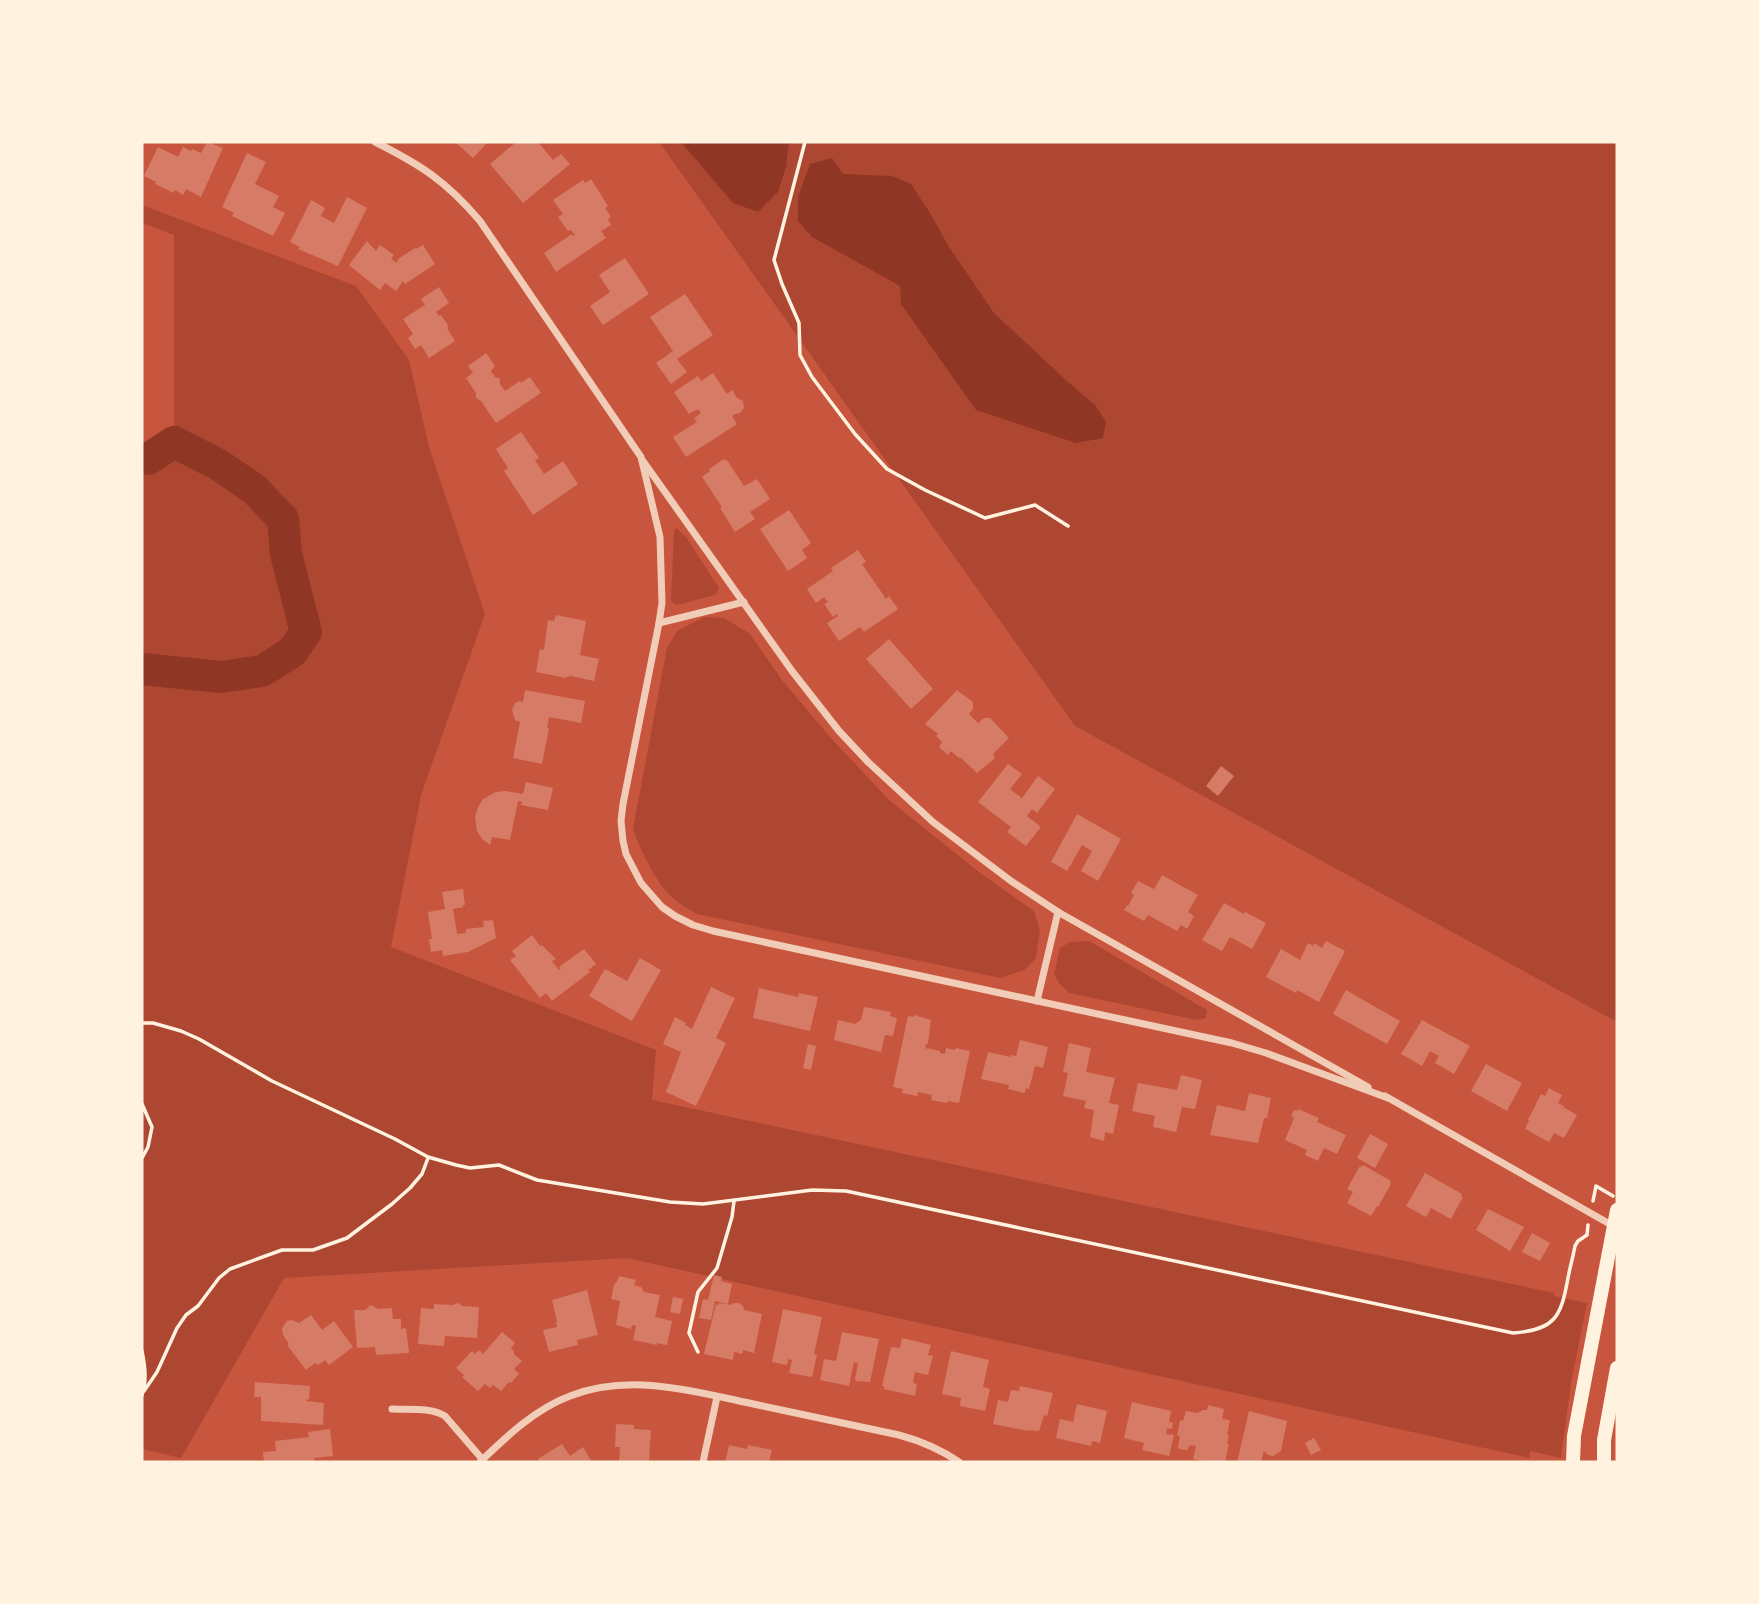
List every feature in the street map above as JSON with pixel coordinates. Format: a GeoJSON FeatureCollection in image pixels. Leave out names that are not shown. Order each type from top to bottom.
{"type":"FeatureCollection","features":[{"type":"Feature","properties":{"kind":"main road"},"geometry":{"type":"LineString","coordinates":[[1573,1462],[1574,1436],[1617,1210]]}},
{"type":"Feature","properties":{"kind":"main road"},"geometry":{"type":"LineString","coordinates":[[1604,1462],[1604,1440],[1617,1368]]}},
{"type":"Feature","properties":{"kind":"street"},"geometry":{"type":"LineString","coordinates":[[375,142],[433,174],[461,199],[480,221],[641,457],[812,699],[868,762],[933,822],[1011,881],[1058,912],[1615,1228]]}},
{"type":"Feature","properties":{"kind":"street"},"geometry":{"type":"LineString","coordinates":[[641,457],[660,537],[662,592],[659,623],[621,821],[626,854],[641,883],[662,907],[693,925],[713,931],[1233,1043],[1388,1098]]}},
{"type":"Feature","properties":{"kind":"street"},"geometry":{"type":"LineString","coordinates":[[659,623],[744,602]]}},
{"type":"Feature","properties":{"kind":"street"},"geometry":{"type":"LineString","coordinates":[[1037,1001],[1058,912]]}},
{"type":"Feature","properties":{"kind":"street"},"geometry":{"type":"LineString","coordinates":[[392,1409],[432,1410],[445,1416],[482,1461],[535,1415],[566,1397],[583,1391],[620,1385],[662,1386],[899,1435],[924,1442],[959,1462]]}},
{"type":"Feature","properties":{"kind":"street"},"geometry":{"type":"LineString","coordinates":[[703,1462],[717,1397]]}},
{"type":"Feature","properties":{"kind":"path"},"geometry":{"type":"LineString","coordinates":[[805,142],[774,260],[799,323],[800,355],[812,376],[855,434],[887,469],[985,518],[1035,505],[1068,526]]}},
{"type":"Feature","properties":{"kind":"path"},"geometry":{"type":"LineString","coordinates":[[142,1023],[165,1025],[199,1039],[272,1082],[428,1157],[470,1168],[499,1165],[537,1180],[670,1202],[703,1204],[779,1193],[846,1191],[1513,1333],[1531,1332],[1558,1315],[1564,1301],[1575,1246],[1587,1235]]}},
{"type":"Feature","properties":{"kind":"path"},"geometry":{"type":"LineString","coordinates":[[142,1104],[152,1127],[148,1147],[142,1158]]}},
{"type":"Feature","properties":{"kind":"path"},"geometry":{"type":"LineString","coordinates":[[143,1393],[157,1372],[177,1328],[219,1278],[230,1269],[282,1250],[313,1250],[347,1238],[410,1188],[422,1174],[428,1157]]}},
{"type":"Feature","properties":{"kind":"path"},"geometry":{"type":"LineString","coordinates":[[1596,1186],[1617,1199]]}},
{"type":"Feature","properties":{"kind":"path"},"geometry":{"type":"LineString","coordinates":[[698,1352],[689,1333],[698,1292],[718,1268],[734,1201]]}},
{"type":"Feature","properties":{"kind":"path"},"geometry":{"type":"LineString","coordinates":[[142,1351],[146,1369],[143,1393]]}},
{"type":"Feature","properties":{"kind":"shaded area"},"geometry":{"type":"Polygon","coordinates":[[[659,142],[1617,142],[1617,1022],[1075,726],[659,142]]]}},
{"type":"Feature","properties":{"kind":"shaded area"},"geometry":{"type":"Polygon","coordinates":[[[681,142],[789,142],[786,167],[778,192],[758,212],[733,203],[681,142]]]}},
{"type":"Feature","properties":{"kind":"shaded area"},"geometry":{"type":"Polygon","coordinates":[[[832,158],[843,174],[892,176],[911,184],[949,247],[994,313],[1095,405],[1106,422],[1103,438],[1076,443],[976,410],[901,304],[900,286],[812,237],[798,221],[798,197],[810,164],[832,158]]]}},
{"type":"Feature","properties":{"kind":"shaded area"},"geometry":{"type":"Polygon","coordinates":[[[142,205],[356,286],[409,360],[429,447],[485,614],[421,795],[391,947],[656,1050],[652,1100],[1554,1293],[1554,1296],[1587,1303],[1571,1383],[1561,1458],[1530,1451],[1529,1458],[627,1258],[284,1278],[181,1458],[142,1449],[142,458],[148,459],[174,442],[174,235],[142,223],[142,205]]]}},
{"type":"Feature","properties":{"kind":"shaded area"},"geometry":{"type":"Polygon","coordinates":[[[676,528],[686,537],[719,588],[715,595],[677,605],[671,601],[676,528]]]}},
{"type":"Feature","properties":{"kind":"shaded area"},"geometry":{"type":"Polygon","coordinates":[[[704,617],[724,618],[749,633],[782,680],[830,737],[889,800],[980,873],[1034,911],[1040,930],[1036,958],[1024,970],[1001,978],[697,914],[668,894],[651,869],[633,829],[667,648],[677,631],[704,617]]]}},
{"type":"Feature","properties":{"kind":"shaded area"},"geometry":{"type":"Polygon","coordinates":[[[1089,941],[1207,1010],[1206,1018],[1197,1020],[1069,993],[1054,974],[1060,948],[1070,942],[1089,941]]]}},
{"type":"Feature","properties":{"kind":"building"},"geometry":{"type":"Polygon","coordinates":[[[207,142],[223,148],[201,197],[186,189],[183,195],[175,190],[174,193],[144,176],[158,147],[178,157],[183,147],[201,153],[207,142]]]}},
{"type":"Feature","properties":{"kind":"building"},"geometry":{"type":"Polygon","coordinates":[[[455,142],[488,142],[473,158],[455,142]]]}},
{"type":"Feature","properties":{"kind":"building"},"geometry":{"type":"Polygon","coordinates":[[[516,142],[538,142],[553,160],[561,154],[570,164],[523,203],[490,164],[516,142]]]}},
{"type":"Feature","properties":{"kind":"building"},"geometry":{"type":"Polygon","coordinates":[[[247,153],[266,162],[255,184],[279,196],[273,207],[285,213],[273,236],[232,216],[234,213],[222,207],[247,153]]]}},
{"type":"Feature","properties":{"kind":"building"},"geometry":{"type":"Polygon","coordinates":[[[591,179],[608,206],[605,208],[611,217],[608,219],[611,225],[601,231],[606,238],[556,272],[544,253],[572,234],[575,235],[571,230],[568,231],[558,217],[563,214],[553,200],[583,180],[585,183],[591,179]]]}},
{"type":"Feature","properties":{"kind":"building"},"geometry":{"type":"Polygon","coordinates":[[[347,197],[367,208],[338,266],[298,249],[300,247],[290,242],[311,200],[325,208],[321,216],[334,223],[347,197]]]}},
{"type":"Feature","properties":{"kind":"building"},"geometry":{"type":"Polygon","coordinates":[[[367,241],[376,251],[380,245],[394,255],[391,259],[397,263],[398,259],[423,245],[435,264],[405,284],[403,281],[396,291],[385,283],[380,290],[349,265],[367,241]]]}},
{"type":"Feature","properties":{"kind":"building"},"geometry":{"type":"Polygon","coordinates":[[[625,258],[649,294],[603,325],[590,306],[610,292],[599,275],[625,258]]]}},
{"type":"Feature","properties":{"kind":"building"},"geometry":{"type":"Polygon","coordinates":[[[439,287],[449,303],[436,312],[449,327],[447,328],[455,341],[429,358],[421,345],[415,349],[408,338],[413,334],[403,319],[425,305],[421,299],[439,287]]]}},
{"type":"Feature","properties":{"kind":"building"},"geometry":{"type":"Polygon","coordinates":[[[685,294],[713,335],[677,359],[687,372],[671,384],[656,363],[673,351],[650,317],[685,294]]]}},
{"type":"Feature","properties":{"kind":"building"},"geometry":{"type":"Polygon","coordinates":[[[486,353],[495,366],[491,371],[500,379],[505,391],[530,377],[541,393],[496,423],[476,398],[476,393],[466,378],[473,373],[468,366],[486,353]]]}},
{"type":"Feature","properties":{"kind":"building"},"geometry":{"type":"Polygon","coordinates":[[[713,373],[727,394],[732,390],[737,398],[743,401],[744,408],[732,416],[737,424],[686,457],[673,437],[697,422],[694,418],[701,413],[698,409],[689,414],[674,392],[698,376],[701,381],[713,373]]]}},
{"type":"Feature","properties":{"kind":"building"},"geometry":{"type":"Polygon","coordinates":[[[521,432],[539,458],[535,460],[544,474],[563,461],[578,484],[533,515],[504,471],[508,468],[496,449],[521,432]]]}},
{"type":"Feature","properties":{"kind":"building"},"geometry":{"type":"Polygon","coordinates":[[[724,459],[744,486],[757,479],[770,499],[750,512],[755,519],[735,532],[702,477],[724,459]]]}},
{"type":"Feature","properties":{"kind":"building"},"geometry":{"type":"Polygon","coordinates":[[[789,510],[811,543],[802,550],[807,558],[788,571],[760,529],[789,510]]]}},
{"type":"Feature","properties":{"kind":"building"},"geometry":{"type":"Polygon","coordinates":[[[858,550],[866,562],[862,564],[886,599],[889,596],[898,609],[864,632],[860,627],[839,641],[827,623],[838,616],[837,614],[833,617],[824,604],[828,602],[824,597],[816,603],[807,589],[833,571],[831,568],[858,550]]]}},
{"type":"Feature","properties":{"kind":"building"},"geometry":{"type":"Polygon","coordinates":[[[556,615],[586,621],[580,655],[599,659],[594,681],[536,672],[540,649],[544,650],[548,620],[554,621],[556,615]]]}},
{"type":"Feature","properties":{"kind":"building"},"geometry":{"type":"Polygon","coordinates":[[[889,639],[933,689],[911,709],[866,659],[889,639]]]}},
{"type":"Feature","properties":{"kind":"building"},"geometry":{"type":"Polygon","coordinates":[[[525,690],[585,701],[581,723],[549,717],[542,764],[513,758],[520,722],[515,720],[512,710],[515,703],[523,702],[525,690]]]}},
{"type":"Feature","properties":{"kind":"building"},"geometry":{"type":"Polygon","coordinates":[[[957,690],[973,702],[973,709],[969,714],[978,723],[984,718],[990,718],[1009,738],[993,754],[995,758],[977,773],[960,757],[951,751],[948,755],[939,747],[942,742],[936,736],[938,734],[925,724],[957,690]]]}},
{"type":"Feature","properties":{"kind":"building"},"geometry":{"type":"Polygon","coordinates":[[[1008,764],[1022,774],[1010,789],[1022,798],[1038,776],[1055,789],[1037,813],[1032,809],[1027,816],[1041,827],[1026,846],[1007,832],[1011,827],[978,802],[1008,764]]]}},
{"type":"Feature","properties":{"kind":"building"},"geometry":{"type":"Polygon","coordinates":[[[1221,766],[1234,776],[1218,796],[1206,786],[1221,766]]]}},
{"type":"Feature","properties":{"kind":"building"},"geometry":{"type":"Polygon","coordinates":[[[526,782],[553,788],[548,810],[521,805],[522,802],[518,801],[510,840],[492,837],[490,845],[477,831],[475,817],[478,807],[483,799],[496,792],[523,794],[526,782]]]}},
{"type":"Feature","properties":{"kind":"building"},"geometry":{"type":"Polygon","coordinates":[[[1077,814],[1121,839],[1098,881],[1081,871],[1092,851],[1082,845],[1067,871],[1051,862],[1077,814]]]}},
{"type":"Feature","properties":{"kind":"building"},"geometry":{"type":"Polygon","coordinates":[[[1162,875],[1198,895],[1188,912],[1194,916],[1187,929],[1181,925],[1177,931],[1148,915],[1144,921],[1124,910],[1134,895],[1131,893],[1138,881],[1154,889],[1162,875]]]}},
{"type":"Feature","properties":{"kind":"building"},"geometry":{"type":"Polygon","coordinates":[[[463,889],[465,905],[453,909],[457,934],[466,933],[466,929],[484,927],[483,921],[493,920],[496,938],[468,952],[443,956],[442,950],[431,952],[428,912],[445,909],[442,892],[463,889]]]}},
{"type":"Feature","properties":{"kind":"building"},"geometry":{"type":"Polygon","coordinates":[[[1224,903],[1266,923],[1252,949],[1230,937],[1222,951],[1202,940],[1224,903]]]}},
{"type":"Feature","properties":{"kind":"building"},"geometry":{"type":"Polygon","coordinates":[[[532,935],[540,946],[556,959],[552,961],[559,970],[559,967],[584,949],[596,964],[588,970],[590,972],[552,1001],[546,993],[540,998],[510,960],[516,956],[512,951],[532,935]]]}},
{"type":"Feature","properties":{"kind":"building"},"geometry":{"type":"Polygon","coordinates":[[[1326,941],[1345,951],[1319,1002],[1266,977],[1281,949],[1300,960],[1308,943],[1322,948],[1326,941]]]}},
{"type":"Feature","properties":{"kind":"building"},"geometry":{"type":"Polygon","coordinates":[[[640,958],[661,970],[632,1021],[589,996],[605,969],[627,981],[640,958]]]}},
{"type":"Feature","properties":{"kind":"building"},"geometry":{"type":"Polygon","coordinates":[[[711,987],[735,998],[716,1038],[726,1043],[696,1106],[666,1092],[681,1052],[663,1044],[675,1017],[692,1029],[711,987]]]}},
{"type":"Feature","properties":{"kind":"building"},"geometry":{"type":"Polygon","coordinates":[[[759,988],[798,997],[799,993],[818,997],[810,1031],[753,1018],[759,988]]]}},
{"type":"Feature","properties":{"kind":"building"},"geometry":{"type":"Polygon","coordinates":[[[1346,990],[1400,1021],[1387,1044],[1333,1014],[1346,990]]]}},
{"type":"Feature","properties":{"kind":"building"},"geometry":{"type":"Polygon","coordinates":[[[864,1007],[891,1012],[890,1016],[897,1018],[893,1036],[885,1035],[881,1052],[834,1040],[838,1020],[855,1024],[861,1020],[864,1007]]]}},
{"type":"Feature","properties":{"kind":"building"},"geometry":{"type":"Polygon","coordinates":[[[908,1016],[931,1020],[925,1050],[927,1048],[945,1054],[946,1048],[970,1051],[959,1103],[931,1100],[932,1095],[918,1092],[917,1096],[902,1093],[903,1089],[893,1087],[908,1016]]]}},
{"type":"Feature","properties":{"kind":"building"},"geometry":{"type":"Polygon","coordinates":[[[1422,1020],[1470,1046],[1454,1074],[1435,1063],[1439,1056],[1430,1051],[1422,1066],[1401,1054],[1422,1020]]]}},
{"type":"Feature","properties":{"kind":"building"},"geometry":{"type":"Polygon","coordinates":[[[1020,1040],[1048,1047],[1043,1068],[1035,1066],[1029,1089],[1026,1088],[1025,1093],[1008,1089],[1009,1085],[981,1079],[988,1052],[1016,1056],[1020,1040]]]}},
{"type":"Feature","properties":{"kind":"building"},"geometry":{"type":"Polygon","coordinates":[[[1069,1043],[1091,1048],[1086,1072],[1115,1078],[1109,1103],[1119,1105],[1113,1134],[1105,1132],[1104,1141],[1090,1137],[1094,1110],[1084,1108],[1086,1101],[1063,1096],[1068,1073],[1063,1072],[1069,1043]]]}},
{"type":"Feature","properties":{"kind":"building"},"geometry":{"type":"Polygon","coordinates":[[[808,1044],[816,1046],[811,1070],[803,1068],[808,1044]]]}},
{"type":"Feature","properties":{"kind":"building"},"geometry":{"type":"Polygon","coordinates":[[[1486,1064],[1522,1083],[1507,1111],[1471,1091],[1486,1064]]]}},
{"type":"Feature","properties":{"kind":"building"},"geometry":{"type":"Polygon","coordinates":[[[1181,1075],[1202,1080],[1195,1109],[1182,1107],[1176,1132],[1153,1127],[1155,1116],[1132,1111],[1138,1083],[1177,1090],[1181,1075]]]}},
{"type":"Feature","properties":{"kind":"building"},"geometry":{"type":"Polygon","coordinates":[[[1549,1088],[1562,1095],[1558,1103],[1577,1115],[1564,1138],[1554,1133],[1549,1142],[1525,1129],[1541,1094],[1545,1096],[1549,1088]]]}},
{"type":"Feature","properties":{"kind":"building"},"geometry":{"type":"Polygon","coordinates":[[[1249,1093],[1271,1098],[1258,1143],[1210,1135],[1217,1105],[1245,1111],[1249,1093]]]}},
{"type":"Feature","properties":{"kind":"building"},"geometry":{"type":"Polygon","coordinates":[[[1298,1109],[1319,1118],[1317,1122],[1346,1135],[1337,1154],[1324,1148],[1318,1161],[1305,1155],[1307,1150],[1285,1140],[1294,1118],[1291,1116],[1294,1110],[1298,1109]]]}},
{"type":"Feature","properties":{"kind":"building"},"geometry":{"type":"Polygon","coordinates":[[[1370,1134],[1388,1144],[1375,1168],[1357,1158],[1370,1134]]]}},
{"type":"Feature","properties":{"kind":"building"},"geometry":{"type":"Polygon","coordinates":[[[1363,1165],[1391,1181],[1371,1216],[1347,1203],[1353,1192],[1347,1189],[1363,1165]]]}},
{"type":"Feature","properties":{"kind":"building"},"geometry":{"type":"Polygon","coordinates":[[[1425,1173],[1462,1194],[1463,1197],[1451,1219],[1431,1208],[1426,1217],[1406,1206],[1425,1173]]]}},
{"type":"Feature","properties":{"kind":"building"},"geometry":{"type":"Polygon","coordinates":[[[1488,1209],[1524,1227],[1510,1251],[1476,1230],[1488,1209]]]}},
{"type":"Feature","properties":{"kind":"building"},"geometry":{"type":"Polygon","coordinates":[[[1532,1233],[1550,1243],[1540,1261],[1522,1252],[1532,1233]]]}},
{"type":"Feature","properties":{"kind":"building"},"geometry":{"type":"Polygon","coordinates":[[[714,1275],[722,1277],[721,1281],[732,1284],[728,1304],[715,1301],[711,1320],[699,1318],[703,1299],[708,1300],[714,1275]]]}},
{"type":"Feature","properties":{"kind":"building"},"geometry":{"type":"Polygon","coordinates":[[[619,1276],[636,1280],[634,1285],[641,1287],[644,1292],[660,1295],[655,1317],[672,1321],[667,1345],[633,1340],[636,1326],[632,1325],[631,1329],[616,1325],[620,1301],[611,1299],[619,1276]]]}},
{"type":"Feature","properties":{"kind":"building"},"geometry":{"type":"Polygon","coordinates":[[[587,1290],[598,1335],[577,1340],[578,1345],[549,1352],[543,1330],[557,1327],[552,1300],[587,1290]]]}},
{"type":"Feature","properties":{"kind":"building"},"geometry":{"type":"Polygon","coordinates":[[[673,1297],[683,1299],[680,1314],[670,1312],[673,1297]]]}},
{"type":"Feature","properties":{"kind":"building"},"geometry":{"type":"Polygon","coordinates":[[[458,1303],[462,1306],[479,1307],[477,1338],[445,1336],[444,1346],[418,1344],[421,1308],[434,1309],[434,1304],[458,1303]]]}},
{"type":"Feature","properties":{"kind":"building"},"geometry":{"type":"Polygon","coordinates":[[[739,1303],[744,1310],[762,1314],[754,1353],[743,1350],[742,1354],[734,1352],[733,1360],[704,1354],[716,1304],[739,1303]]]}},
{"type":"Feature","properties":{"kind":"building"},"geometry":{"type":"Polygon","coordinates":[[[371,1305],[378,1309],[392,1308],[393,1319],[401,1319],[401,1329],[406,1328],[409,1353],[376,1355],[375,1347],[357,1348],[354,1310],[365,1310],[371,1305]]]}},
{"type":"Feature","properties":{"kind":"building"},"geometry":{"type":"Polygon","coordinates":[[[783,1309],[822,1317],[812,1377],[789,1373],[792,1360],[788,1359],[787,1365],[772,1362],[783,1309]]]}},
{"type":"Feature","properties":{"kind":"building"},"geometry":{"type":"Polygon","coordinates":[[[311,1315],[322,1330],[334,1321],[353,1347],[329,1365],[325,1360],[306,1370],[287,1345],[289,1344],[282,1329],[287,1321],[299,1323],[311,1315]]]}},
{"type":"Feature","properties":{"kind":"building"},"geometry":{"type":"Polygon","coordinates":[[[502,1332],[515,1343],[511,1348],[522,1361],[514,1369],[519,1374],[501,1391],[493,1385],[490,1388],[485,1384],[478,1391],[456,1368],[472,1351],[475,1354],[479,1350],[483,1354],[502,1332]]]}},
{"type":"Feature","properties":{"kind":"building"},"geometry":{"type":"Polygon","coordinates":[[[842,1332],[879,1339],[870,1382],[856,1381],[858,1363],[854,1362],[849,1386],[820,1380],[824,1359],[836,1361],[842,1332]]]}},
{"type":"Feature","properties":{"kind":"building"},"geometry":{"type":"Polygon","coordinates":[[[902,1338],[931,1345],[928,1355],[933,1356],[928,1375],[915,1372],[915,1396],[884,1389],[882,1386],[891,1347],[900,1348],[902,1338]]]}},
{"type":"Feature","properties":{"kind":"building"},"geometry":{"type":"Polygon","coordinates":[[[951,1351],[989,1360],[983,1387],[990,1389],[985,1411],[960,1406],[961,1398],[942,1394],[951,1351]]]}},
{"type":"Feature","properties":{"kind":"building"},"geometry":{"type":"Polygon","coordinates":[[[255,1382],[310,1386],[309,1400],[306,1401],[324,1403],[323,1425],[261,1421],[261,1397],[254,1397],[255,1382]]]}},
{"type":"Feature","properties":{"kind":"building"},"geometry":{"type":"Polygon","coordinates":[[[1020,1386],[1053,1393],[1047,1416],[1044,1415],[1039,1431],[993,1424],[998,1400],[1008,1402],[1011,1390],[1019,1391],[1020,1386]]]}},
{"type":"Feature","properties":{"kind":"building"},"geometry":{"type":"Polygon","coordinates":[[[1132,1402],[1171,1411],[1169,1422],[1173,1423],[1172,1429],[1167,1428],[1166,1434],[1174,1435],[1169,1456],[1142,1450],[1144,1443],[1124,1438],[1132,1402]]]}},
{"type":"Feature","properties":{"kind":"building"},"geometry":{"type":"Polygon","coordinates":[[[1077,1404],[1107,1411],[1100,1443],[1092,1441],[1091,1446],[1056,1438],[1060,1419],[1073,1422],[1077,1404]]]}},
{"type":"Feature","properties":{"kind":"building"},"geometry":{"type":"Polygon","coordinates":[[[1208,1405],[1224,1409],[1222,1419],[1230,1420],[1225,1462],[1193,1459],[1196,1446],[1190,1445],[1187,1450],[1179,1449],[1178,1446],[1180,1420],[1183,1421],[1186,1411],[1197,1413],[1207,1410],[1208,1405]]]}},
{"type":"Feature","properties":{"kind":"building"},"geometry":{"type":"Polygon","coordinates":[[[1249,1411],[1287,1421],[1281,1451],[1273,1456],[1264,1451],[1261,1462],[1237,1462],[1249,1411]]]}},
{"type":"Feature","properties":{"kind":"building"},"geometry":{"type":"Polygon","coordinates":[[[616,1424],[651,1430],[649,1462],[619,1462],[620,1447],[615,1447],[616,1424]]]}},
{"type":"Feature","properties":{"kind":"building"},"geometry":{"type":"Polygon","coordinates":[[[330,1429],[333,1456],[314,1458],[315,1462],[264,1462],[263,1452],[276,1451],[275,1441],[309,1437],[308,1432],[330,1429]]]}},
{"type":"Feature","properties":{"kind":"building"},"geometry":{"type":"Polygon","coordinates":[[[1314,1438],[1321,1450],[1311,1455],[1305,1443],[1314,1438]]]}},
{"type":"Feature","properties":{"kind":"building"},"geometry":{"type":"Polygon","coordinates":[[[562,1444],[570,1456],[583,1447],[592,1462],[540,1462],[538,1459],[562,1444]]]}},
{"type":"Feature","properties":{"kind":"building"},"geometry":{"type":"Polygon","coordinates":[[[729,1445],[747,1449],[748,1445],[772,1450],[769,1462],[725,1462],[729,1445]]]}},
{"type":"Feature","properties":{"kind":"waterway"},"geometry":{"type":"LineString","coordinates":[[142,458],[148,459],[174,442],[219,465],[254,489],[283,519],[286,554],[306,632],[292,652],[262,671],[221,677],[142,669]]}}]}
